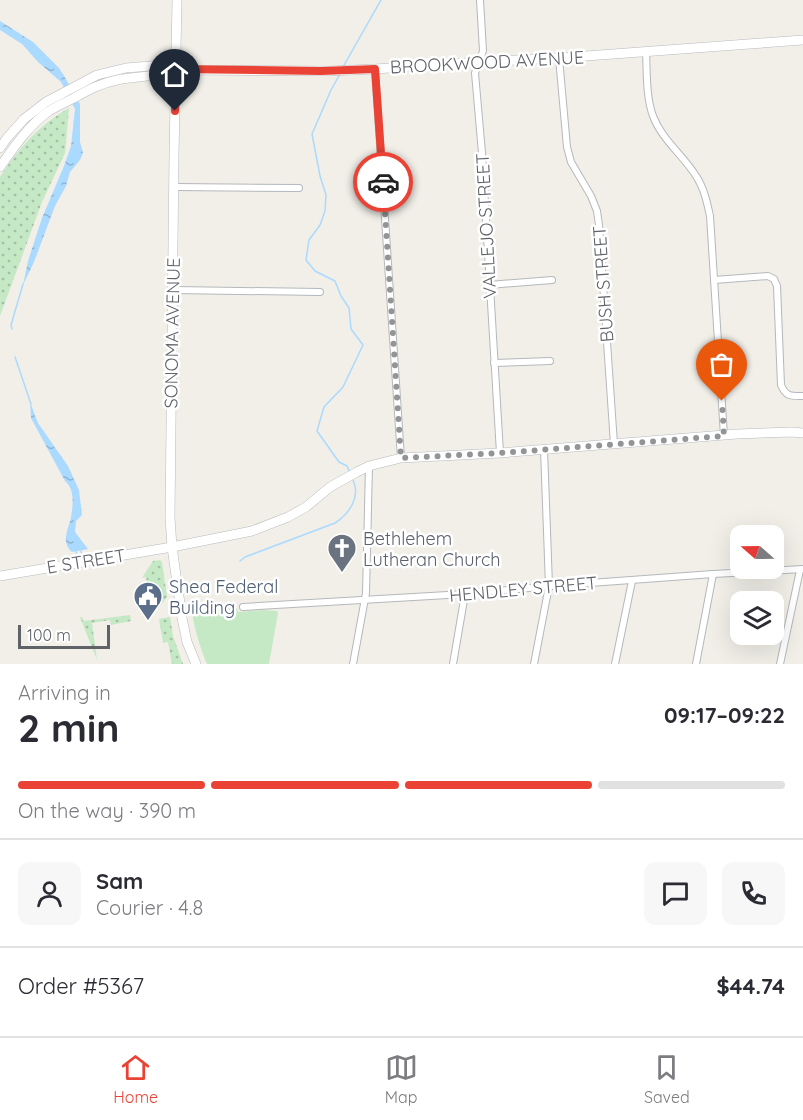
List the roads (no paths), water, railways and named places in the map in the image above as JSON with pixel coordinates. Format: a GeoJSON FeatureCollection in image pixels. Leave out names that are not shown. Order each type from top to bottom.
{"type":"FeatureCollection","features":[{"type":"Feature","properties":{"kind":"street","name":"SONOMA AVENUE"},"geometry":{"type":"LineString","coordinates":[[177,0],[173,69],[170,517],[182,618],[187,642],[196,664]]}},
{"type":"Feature","properties":{"kind":"street","name":"VALLEJO STREET"},"geometry":{"type":"LineString","coordinates":[[480,0],[483,51],[476,73],[500,453]]}},
{"type":"Feature","properties":{"kind":"street","name":"BROOKWOOD AVENUE"},"geometry":{"type":"LineString","coordinates":[[0,148],[24,119],[84,87],[97,75],[126,68],[163,65],[173,69],[329,71],[559,58],[803,40]]}},
{"type":"Feature","properties":{"kind":"street"},"geometry":{"type":"LineString","coordinates":[[646,52],[649,103],[653,117],[668,143],[702,186],[710,216],[724,436]]}},
{"type":"Feature","properties":{"kind":"street","name":"BUSH STREET"},"geometry":{"type":"LineString","coordinates":[[559,58],[567,147],[572,162],[591,196],[599,225],[614,444]]}},
{"type":"Feature","properties":{"kind":"street"},"geometry":{"type":"LineString","coordinates":[[375,69],[401,458]]}},
{"type":"Feature","properties":{"kind":"street","name":"BROOKWOOD AVENUE"},"geometry":{"type":"LineString","coordinates":[[0,167],[47,107]]}},
{"type":"Feature","properties":{"kind":"street"},"geometry":{"type":"LineString","coordinates":[[174,187],[299,188]]}},
{"type":"Feature","properties":{"kind":"street"},"geometry":{"type":"LineString","coordinates":[[714,280],[768,276],[774,279],[777,286],[781,385],[784,393],[791,396],[803,396]]}},
{"type":"Feature","properties":{"kind":"street"},"geometry":{"type":"LineString","coordinates":[[489,285],[552,280]]}},
{"type":"Feature","properties":{"kind":"street"},"geometry":{"type":"LineString","coordinates":[[173,290],[320,292]]}},
{"type":"Feature","properties":{"kind":"street"},"geometry":{"type":"LineString","coordinates":[[494,363],[550,361]]}},
{"type":"Feature","properties":{"kind":"street","name":"E STREET"},"geometry":{"type":"LineString","coordinates":[[0,576],[252,531],[288,517],[306,507],[330,487],[369,466],[401,458],[724,436],[803,433]]}},
{"type":"Feature","properties":{"kind":"street"},"geometry":{"type":"LineString","coordinates":[[534,664],[549,586],[544,450]]}},
{"type":"Feature","properties":{"kind":"street"},"geometry":{"type":"LineString","coordinates":[[353,664],[365,600],[369,466]]}},
{"type":"Feature","properties":{"kind":"street"},"geometry":{"type":"LineString","coordinates":[[780,664],[802,569]]}},
{"type":"Feature","properties":{"kind":"street","name":"HENDLEY STREET"},"geometry":{"type":"LineString","coordinates":[[243,607],[465,594],[802,569]]}},
{"type":"Feature","properties":{"kind":"street"},"geometry":{"type":"LineString","coordinates":[[696,664],[713,574]]}},
{"type":"Feature","properties":{"kind":"street"},"geometry":{"type":"LineString","coordinates":[[615,664],[632,581]]}},
{"type":"Feature","properties":{"kind":"street"},"geometry":{"type":"LineString","coordinates":[[453,664],[465,594]]}},
{"type":"Feature","properties":{"kind":"water"},"geometry":{"type":"Polygon","coordinates":[[[0,21],[33,42],[59,68],[80,104],[80,142],[83,153],[70,172],[23,285],[42,218],[71,146],[75,109],[61,82],[22,44],[0,30],[0,21]]]}},
{"type":"Feature","properties":{"kind":"water"},"geometry":{"type":"Polygon","coordinates":[[[30,402],[38,423],[68,466],[79,490],[82,515],[76,521],[75,532],[88,549],[72,552],[66,544],[71,517],[72,493],[31,418],[30,402]]]}},
{"type":"Feature","properties":{"kind":"waterway"},"geometry":{"type":"LineString","coordinates":[[343,67],[381,0]]}},
{"type":"Feature","properties":{"kind":"waterway"},"geometry":{"type":"LineString","coordinates":[[340,74],[312,134],[326,195],[325,211],[320,225],[309,240],[306,260],[315,271],[335,281],[349,308],[351,329],[363,345],[343,387],[324,407],[317,431],[339,462],[347,466],[350,473]]}},
{"type":"Feature","properties":{"kind":"waterway"},"geometry":{"type":"LineString","coordinates":[[12,329],[11,325],[23,284]]}},
{"type":"Feature","properties":{"kind":"waterway"},"geometry":{"type":"LineString","coordinates":[[15,357],[31,404]]}},
{"type":"Feature","properties":{"kind":"waterway"},"geometry":{"type":"LineString","coordinates":[[240,561],[245,557],[335,523],[345,515],[355,499],[353,480]]}},
{"type":"Feature","properties":{"kind":"waterway"},"geometry":{"type":"LineString","coordinates":[[76,550],[77,557]]}},
{"type":"Feature","properties":{"kind":"waterway"},"geometry":{"type":"LineString","coordinates":[[81,551],[82,556]]}},
{"type":"Feature","properties":{"kind":"place","name":"Bethlehem Lutheran Church"},"geometry":{"type":"Point","coordinates":[342,574]}},
{"type":"Feature","properties":{"kind":"place","name":"Shea Federal Building"},"geometry":{"type":"Point","coordinates":[148,622]}}]}
